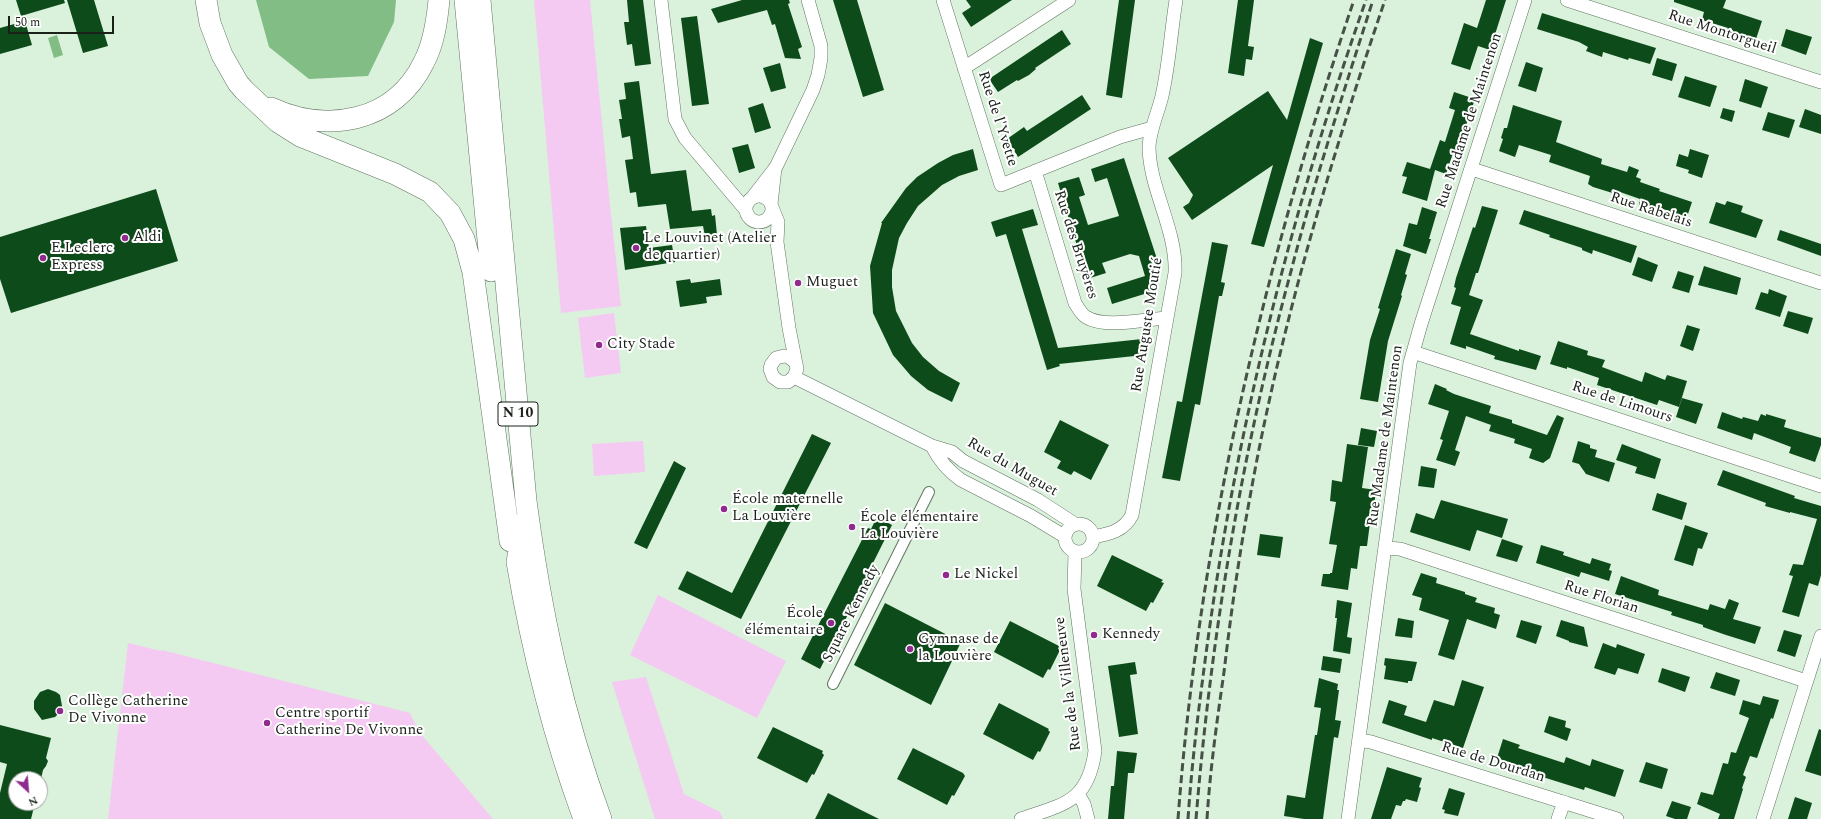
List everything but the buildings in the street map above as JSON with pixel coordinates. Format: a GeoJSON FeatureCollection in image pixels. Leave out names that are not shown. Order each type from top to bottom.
{"type":"FeatureCollection","features":[{"type":"Feature","properties":{"kind":"main road"},"geometry":{"type":"LineString","coordinates":[[206,0],[210,23],[222,55],[238,83],[278,122],[300,136],[395,174],[430,192],[450,213],[464,239],[473,272],[500,454],[512,553],[517,562]]}},
{"type":"Feature","properties":{"kind":"main road"},"geometry":{"type":"LineString","coordinates":[[256,102],[286,115],[319,122],[357,119],[389,105],[410,85],[424,62],[434,34],[439,0]]}},
{"type":"Feature","properties":{"kind":"main road","name":"N 10"},"geometry":{"type":"LineString","coordinates":[[465,0],[507,443],[519,551],[517,562],[530,631],[556,738],[584,819]]}},
{"type":"Feature","properties":{"kind":"main road","name":"N 10"},"geometry":{"type":"LineString","coordinates":[[480,0],[526,501],[537,582],[550,649],[561,692],[601,819]]}},
{"type":"Feature","properties":{"kind":"street"},"geometry":{"type":"LineString","coordinates":[[661,0],[676,119],[685,138],[749,203]]}},
{"type":"Feature","properties":{"kind":"street"},"geometry":{"type":"LineString","coordinates":[[777,242],[760,222],[749,219],[749,203],[776,167],[813,90],[820,63],[821,46],[808,0]]}},
{"type":"Feature","properties":{"kind":"street","name":"Rue de l'Yvette"},"geometry":{"type":"LineString","coordinates":[[943,0],[1001,184],[1120,137],[1152,128]]}},
{"type":"Feature","properties":{"kind":"street"},"geometry":{"type":"LineString","coordinates":[[964,68],[1069,0]]}},
{"type":"Feature","properties":{"kind":"street","name":"Rue Auguste Moutié"},"geometry":{"type":"LineString","coordinates":[[1093,537],[1119,530],[1129,522],[1132,515],[1175,273],[1176,256],[1150,155],[1149,145],[1152,128],[1162,94],[1176,0]]}},
{"type":"Feature","properties":{"kind":"street","name":"Rue Madame de Maintenon"},"geometry":{"type":"LineString","coordinates":[[1348,819],[1386,548],[1408,374],[1421,324],[1472,170],[1525,0]]}},
{"type":"Feature","properties":{"kind":"street","name":"Rue Montorgueil"},"geometry":{"type":"LineString","coordinates":[[1567,0],[1821,82]]}},
{"type":"Feature","properties":{"kind":"street"},"geometry":{"type":"LineString","coordinates":[[760,222],[770,216],[776,167]]}},
{"type":"Feature","properties":{"kind":"street","name":"Rue Rabelais"},"geometry":{"type":"LineString","coordinates":[[1472,170],[1821,283]]}},
{"type":"Feature","properties":{"kind":"street","name":"Rue des Bruyères"},"geometry":{"type":"LineString","coordinates":[[1035,171],[1075,303],[1080,311],[1092,320],[1106,323],[1167,318]]}},
{"type":"Feature","properties":{"kind":"street"},"geometry":{"type":"LineString","coordinates":[[749,203],[760,196],[768,200],[778,222],[777,242],[789,328],[797,369],[792,380],[784,382],[773,377],[770,369],[776,358],[780,356],[789,328]]}},
{"type":"Feature","properties":{"kind":"street","name":"Rue de Limours"},"geometry":{"type":"LineString","coordinates":[[1413,352],[1821,486]]}},
{"type":"Feature","properties":{"kind":"street"},"geometry":{"type":"LineString","coordinates":[[780,356],[789,357],[795,362]]}},
{"type":"Feature","properties":{"kind":"street","name":"Rue du Muguet"},"geometry":{"type":"LineString","coordinates":[[794,377],[932,446],[952,452],[963,461],[1038,500],[1075,524]]}},
{"type":"Feature","properties":{"kind":"street"},"geometry":{"type":"LineString","coordinates":[[932,446],[938,458],[952,473],[962,480],[1031,516],[1064,536]]}},
{"type":"Feature","properties":{"kind":"street","name":"Square Kennedy"},"geometry":{"type":"LineString","coordinates":[[833,684],[929,492]]}},
{"type":"Feature","properties":{"kind":"street"},"geometry":{"type":"LineString","coordinates":[[1079,523],[1087,526],[1093,537],[1091,546],[1080,553],[1075,552],[1066,544],[1064,536],[1068,529],[1079,523]]}},
{"type":"Feature","properties":{"kind":"street","name":"Rue Florian"},"geometry":{"type":"LineString","coordinates":[[1386,548],[1400,549],[1806,681]]}},
{"type":"Feature","properties":{"kind":"street","name":"Rue de la Villeneuve"},"geometry":{"type":"LineString","coordinates":[[1021,819],[1063,803],[1078,794],[1087,783],[1092,770],[1095,751],[1074,589],[1075,552]]}},
{"type":"Feature","properties":{"kind":"street"},"geometry":{"type":"LineString","coordinates":[[1763,819],[1821,636]]}},
{"type":"Feature","properties":{"kind":"street","name":"Rue de Dourdan"},"geometry":{"type":"LineString","coordinates":[[1359,740],[1371,742],[1617,819]]}},
{"type":"Feature","properties":{"kind":"street"},"geometry":{"type":"LineString","coordinates":[[1078,794],[1084,804],[1088,819]]}},
{"type":"Feature","properties":{"kind":"street"},"geometry":{"type":"LineString","coordinates":[[1558,819],[1564,802]]}},
{"type":"Feature","properties":{"kind":"shaded area"},"geometry":{"type":"Polygon","coordinates":[[[256,0],[396,0],[394,22],[368,76],[309,79],[269,47],[256,0]]]}},
{"type":"Feature","properties":{"kind":"shaded area"},"geometry":{"type":"Polygon","coordinates":[[[534,0],[590,0],[621,306],[561,313],[534,0]]]}},
{"type":"Feature","properties":{"kind":"shaded area"},"geometry":{"type":"Polygon","coordinates":[[[57,35],[63,55],[54,58],[48,38],[57,35]]]}},
{"type":"Feature","properties":{"kind":"shaded area","name":"City Stade"},"geometry":{"type":"Polygon","coordinates":[[[614,313],[621,373],[585,378],[578,318],[614,313]]]}},
{"type":"Feature","properties":{"kind":"shaded area"},"geometry":{"type":"Polygon","coordinates":[[[643,441],[645,472],[594,476],[592,444],[643,441]]]}},
{"type":"Feature","properties":{"kind":"shaded area"},"geometry":{"type":"Polygon","coordinates":[[[658,595],[786,661],[757,718],[630,655],[658,595]]]}},
{"type":"Feature","properties":{"kind":"shaded area","name":"Centre sportif Catherine De Vivonne"},"geometry":{"type":"Polygon","coordinates":[[[128,643],[162,650],[410,713],[420,733],[493,819],[108,819],[128,643]]]}},
{"type":"Feature","properties":{"kind":"shaded area"},"geometry":{"type":"Polygon","coordinates":[[[646,677],[684,794],[720,812],[723,819],[655,819],[612,682],[646,677]]]}},
{"type":"Feature","properties":{"kind":"railway"},"geometry":{"type":"LineString","coordinates":[[1178,819],[1188,714],[1202,610],[1219,507],[1240,404],[1264,302],[1291,200],[1321,100],[1354,0]]}},
{"type":"Feature","properties":{"kind":"railway"},"geometry":{"type":"LineString","coordinates":[[1188,819],[1199,706],[1220,557],[1252,396],[1271,315],[1292,236],[1339,78],[1366,0]]}},
{"type":"Feature","properties":{"kind":"railway"},"geometry":{"type":"LineString","coordinates":[[1196,819],[1202,750],[1220,613],[1243,477],[1257,409],[1290,275],[1309,206],[1373,0]]}},
{"type":"Feature","properties":{"kind":"railway"},"geometry":{"type":"LineString","coordinates":[[1207,819],[1214,746],[1236,584],[1246,519],[1262,434],[1291,308],[1308,246],[1345,122],[1385,0]]}},
{"type":"Feature","properties":{"kind":"place","name":"Aldi"},"geometry":{"type":"Point","coordinates":[125,238]}},
{"type":"Feature","properties":{"kind":"place","name":"Le Louvinet (Atelier de quartier)"},"geometry":{"type":"Point","coordinates":[636,248]}},
{"type":"Feature","properties":{"kind":"place","name":"E.Leclerc Express"},"geometry":{"type":"Point","coordinates":[43,258]}},
{"type":"Feature","properties":{"kind":"place","name":"Muguet"},"geometry":{"type":"Point","coordinates":[798,283]}},
{"type":"Feature","properties":{"kind":"place","name":"City Stade"},"geometry":{"type":"Point","coordinates":[599,345]}},
{"type":"Feature","properties":{"kind":"place","name":"École maternelle La Louvière"},"geometry":{"type":"Point","coordinates":[724,509]}},
{"type":"Feature","properties":{"kind":"place","name":"École élémentaire La Louvière"},"geometry":{"type":"Point","coordinates":[852,527]}},
{"type":"Feature","properties":{"kind":"place","name":"Le Nickel"},"geometry":{"type":"Point","coordinates":[946,575]}},
{"type":"Feature","properties":{"kind":"place","name":"École élémentaire"},"geometry":{"type":"Point","coordinates":[831,623]}},
{"type":"Feature","properties":{"kind":"place","name":"Kennedy"},"geometry":{"type":"Point","coordinates":[1094,635]}},
{"type":"Feature","properties":{"kind":"place","name":"Gymnase de la Louvière"},"geometry":{"type":"Point","coordinates":[910,649]}},
{"type":"Feature","properties":{"kind":"place","name":"Collège Catherine De Vivonne"},"geometry":{"type":"Point","coordinates":[60,711]}},
{"type":"Feature","properties":{"kind":"place","name":"Centre sportif Catherine De Vivonne"},"geometry":{"type":"Point","coordinates":[267,723]}}]}
